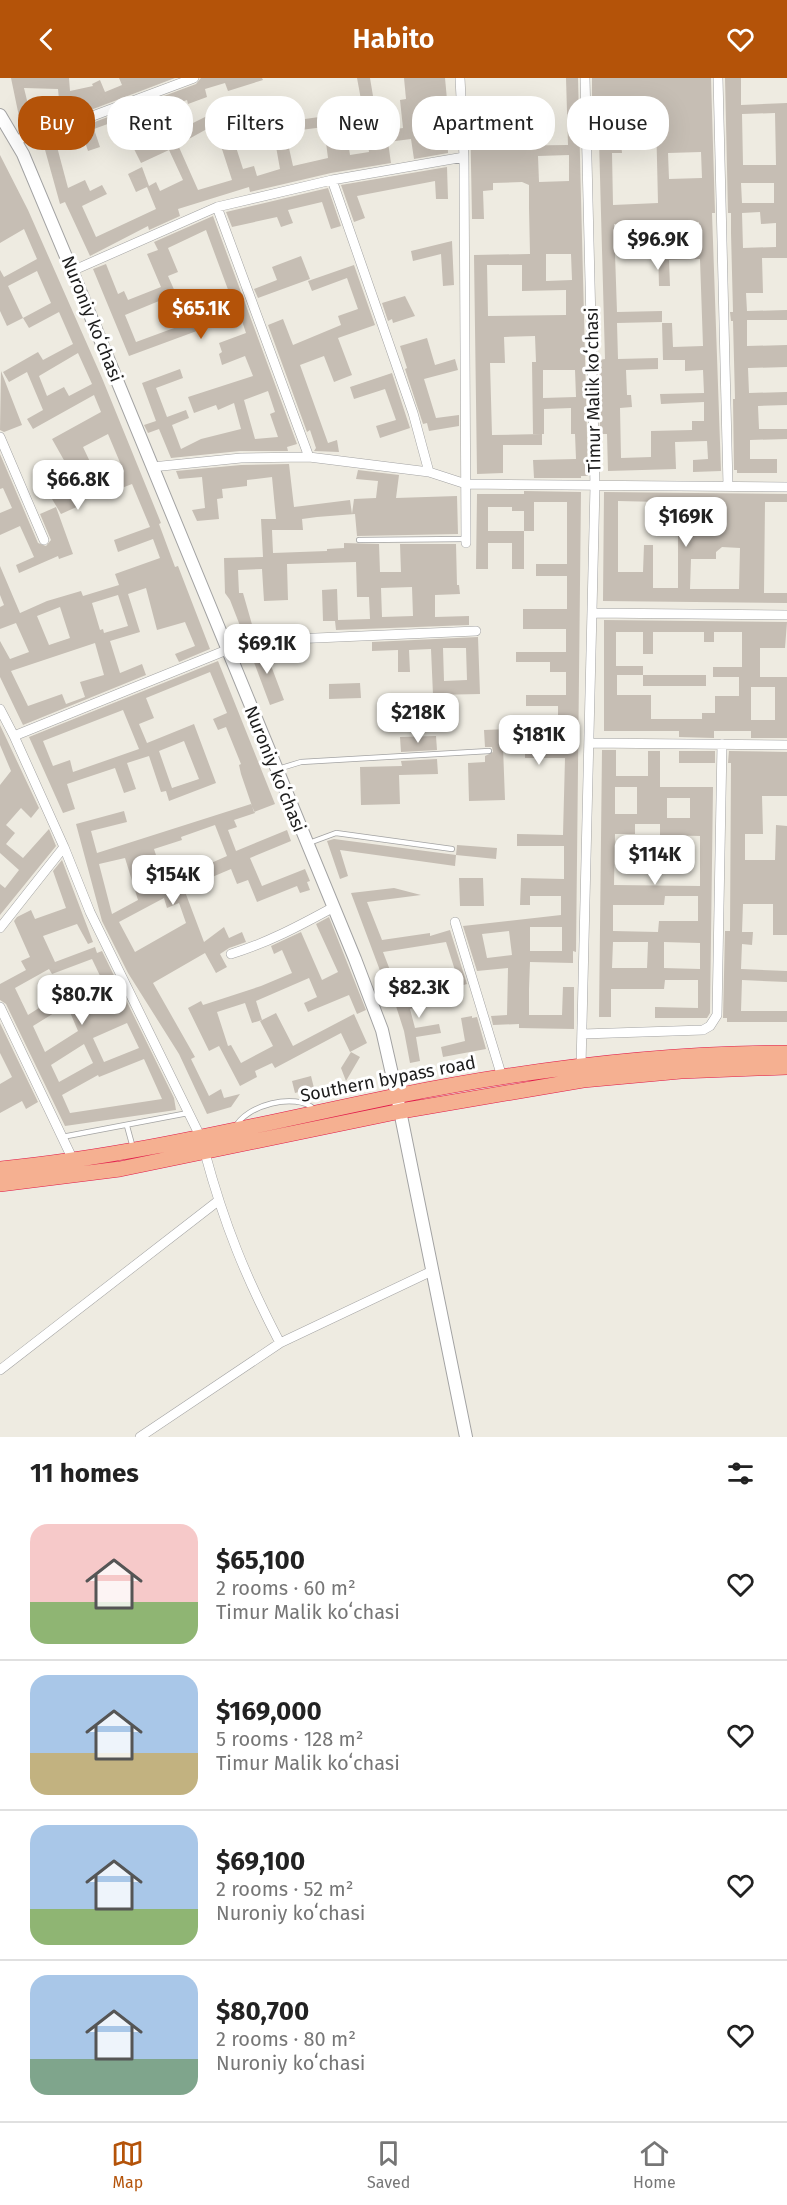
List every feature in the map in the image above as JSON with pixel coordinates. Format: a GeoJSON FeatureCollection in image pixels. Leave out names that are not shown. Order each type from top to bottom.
{"type":"FeatureCollection","features":[{"type":"Feature","properties":{"kind":"highway","name":"Southern bypass road"},"geometry":{"type":"LineString","coordinates":[[0,1184],[73,1177],[399,1103],[502,1077],[581,1066],[720,1053],[787,1053]]}},
{"type":"Feature","properties":{"kind":"highway","name":"Southern bypass road"},"geometry":{"type":"LineString","coordinates":[[0,1169],[74,1162],[134,1151],[203,1146],[234,1131],[318,1113],[584,1080],[681,1071],[787,1067]]}},
{"type":"Feature","properties":{"kind":"street"},"geometry":{"type":"LineString","coordinates":[[16,140],[82,120],[194,78]]}},
{"type":"Feature","properties":{"kind":"street","name":"Timur Malik koʻchasi"},"geometry":{"type":"LineString","coordinates":[[581,1066],[596,486],[585,78]]}},
{"type":"Feature","properties":{"kind":"street"},"geometry":{"type":"LineString","coordinates":[[718,78],[728,486]]}},
{"type":"Feature","properties":{"kind":"street"},"geometry":{"type":"LineString","coordinates":[[460,80],[464,157],[466,541]]}},
{"type":"Feature","properties":{"kind":"street","name":"Nuroniy koʻchasi"},"geometry":{"type":"LineString","coordinates":[[0,115],[16,140],[72,271],[382,1030],[399,1103],[466,1437]]}},
{"type":"Feature","properties":{"kind":"street"},"geometry":{"type":"LineString","coordinates":[[72,271],[217,207],[332,180],[464,157]]}},
{"type":"Feature","properties":{"kind":"street"},"geometry":{"type":"LineString","coordinates":[[332,180],[412,413],[429,472]]}},
{"type":"Feature","properties":{"kind":"street"},"geometry":{"type":"LineString","coordinates":[[217,207],[309,457]]}},
{"type":"Feature","properties":{"kind":"street"},"geometry":{"type":"LineString","coordinates":[[0,436],[44,540]]}},
{"type":"Feature","properties":{"kind":"street","name":"Timur Malik koʻchasi"},"geometry":{"type":"LineString","coordinates":[[152,466],[250,457],[309,457],[429,472],[466,484],[787,487]]}},
{"type":"Feature","properties":{"kind":"street"},"geometry":{"type":"LineString","coordinates":[[592,613],[787,615]]}},
{"type":"Feature","properties":{"kind":"street"},"geometry":{"type":"LineString","coordinates":[[14,736],[244,643],[476,631]]}},
{"type":"Feature","properties":{"kind":"street"},"geometry":{"type":"LineString","coordinates":[[0,710],[64,847],[90,912],[203,1146],[218,1201],[252,1290],[280,1343]]}},
{"type":"Feature","properties":{"kind":"street"},"geometry":{"type":"LineString","coordinates":[[589,743],[787,745]]}},
{"type":"Feature","properties":{"kind":"street"},"geometry":{"type":"LineString","coordinates":[[583,1034],[703,1030],[715,1021],[722,744]]}},
{"type":"Feature","properties":{"kind":"street"},"geometry":{"type":"LineString","coordinates":[[0,928],[64,847]]}},
{"type":"Feature","properties":{"kind":"street"},"geometry":{"type":"LineString","coordinates":[[231,954],[258,946],[332,908]]}},
{"type":"Feature","properties":{"kind":"street"},"geometry":{"type":"LineString","coordinates":[[455,922],[502,1077]]}},
{"type":"Feature","properties":{"kind":"street"},"geometry":{"type":"LineString","coordinates":[[0,1007],[74,1162]]}},
{"type":"Feature","properties":{"kind":"street"},"geometry":{"type":"LineString","coordinates":[[0,1370],[218,1201]]}},
{"type":"Feature","properties":{"kind":"street"},"geometry":{"type":"LineString","coordinates":[[140,1437],[280,1343],[432,1271]]}},
{"type":"Feature","properties":{"kind":"lane"},"geometry":{"type":"LineString","coordinates":[[359,540],[466,541]]}},
{"type":"Feature","properties":{"kind":"lane"},"geometry":{"type":"LineString","coordinates":[[276,770],[301,762],[489,751]]}},
{"type":"Feature","properties":{"kind":"lane"},"geometry":{"type":"LineString","coordinates":[[306,844],[336,832],[452,849]]}},
{"type":"Feature","properties":{"kind":"lane"},"geometry":{"type":"LineString","coordinates":[[62,1137],[188,1113]]}},
{"type":"Feature","properties":{"kind":"lane"},"geometry":{"type":"LineString","coordinates":[[127,1126],[134,1151]]}},
{"type":"Feature","properties":{"kind":"building"},"geometry":{"type":"Polygon","coordinates":[[[11,78],[69,78],[70,91],[93,86],[92,84],[100,80],[105,92],[122,85],[119,78],[175,78],[128,96],[107,96],[107,104],[95,108],[95,96],[59,96],[58,89],[24,88],[26,96],[18,96],[18,112],[11,78]]]}},
{"type":"Feature","properties":{"kind":"building"},"geometry":{"type":"Polygon","coordinates":[[[201,78],[262,78],[263,80],[228,91],[225,83],[205,89],[207,96],[193,102],[193,96],[164,96],[196,84],[201,78]]]}},
{"type":"Feature","properties":{"kind":"building"},"geometry":{"type":"Polygon","coordinates":[[[357,78],[370,78],[373,96],[360,96],[357,78]]]}},
{"type":"Feature","properties":{"kind":"building"},"geometry":{"type":"Polygon","coordinates":[[[404,78],[445,78],[447,96],[412,96],[412,146],[411,139],[400,140],[400,128],[403,128],[400,100],[406,99],[404,78]]]}},
{"type":"Feature","properties":{"kind":"building"},"geometry":{"type":"Polygon","coordinates":[[[566,78],[578,78],[578,96],[567,96],[567,112],[566,78]]]}},
{"type":"Feature","properties":{"kind":"building"},"geometry":{"type":"Polygon","coordinates":[[[592,78],[711,78],[715,213],[712,213],[721,471],[693,472],[693,460],[708,459],[707,441],[675,442],[676,469],[608,471],[607,434],[600,434],[599,360],[605,359],[599,150],[622,150],[622,153],[612,153],[613,205],[658,203],[657,150],[669,150],[669,96],[592,96],[592,78]],[[701,152],[668,153],[669,179],[702,178],[701,152]],[[699,222],[659,223],[660,250],[700,249],[699,222]],[[614,224],[617,312],[662,311],[662,322],[617,323],[618,359],[658,358],[658,369],[626,370],[627,395],[631,395],[632,407],[620,408],[621,458],[651,457],[651,431],[692,430],[692,421],[704,421],[704,402],[661,404],[660,394],[704,393],[703,370],[685,371],[685,360],[663,360],[662,323],[672,323],[673,347],[703,346],[700,259],[669,260],[670,286],[659,286],[658,250],[648,251],[648,224],[614,224]]]}},
{"type":"Feature","properties":{"kind":"building"},"geometry":{"type":"Polygon","coordinates":[[[725,78],[741,78],[741,105],[787,103],[787,258],[762,258],[763,293],[746,293],[747,311],[787,310],[787,320],[747,320],[747,346],[787,345],[787,367],[748,368],[749,393],[787,392],[787,405],[758,406],[759,429],[787,429],[787,439],[750,440],[750,459],[777,459],[777,473],[737,473],[737,470],[734,470],[733,399],[735,399],[733,321],[731,321],[730,312],[733,312],[731,213],[728,213],[725,78]],[[775,113],[742,114],[743,165],[776,165],[775,113]],[[741,183],[742,203],[774,203],[774,183],[741,183]],[[760,212],[742,213],[743,248],[776,247],[776,223],[761,224],[760,212]]]}},
{"type":"Feature","properties":{"kind":"building"},"geometry":{"type":"Polygon","coordinates":[[[107,117],[107,124],[95,129],[95,122],[107,117]]]}},
{"type":"Feature","properties":{"kind":"building"},"geometry":{"type":"Polygon","coordinates":[[[205,117],[205,130],[193,137],[193,123],[205,117]]]}},
{"type":"Feature","properties":{"kind":"building"},"geometry":{"type":"Polygon","coordinates":[[[317,117],[317,128],[305,129],[305,119],[317,117]]]}},
{"type":"Feature","properties":{"kind":"building"},"geometry":{"type":"Polygon","coordinates":[[[95,132],[100,147],[95,149],[95,132]]]}},
{"type":"Feature","properties":{"kind":"building"},"geometry":{"type":"Polygon","coordinates":[[[555,145],[567,145],[567,150],[580,150],[588,476],[534,478],[533,460],[576,459],[575,434],[571,434],[571,408],[544,409],[542,445],[503,445],[503,473],[477,474],[474,255],[530,254],[529,185],[522,182],[493,183],[493,190],[483,191],[484,219],[472,219],[471,150],[555,150],[555,145]],[[569,155],[538,156],[539,182],[569,181],[569,155]],[[546,254],[546,281],[572,280],[571,254],[546,254]],[[487,265],[488,316],[566,315],[566,290],[522,291],[522,265],[487,265]],[[535,336],[504,337],[505,363],[490,363],[492,435],[542,434],[533,434],[532,362],[536,362],[535,336]],[[543,370],[543,398],[576,397],[575,370],[543,370]]]}},
{"type":"Feature","properties":{"kind":"building"},"geometry":{"type":"Polygon","coordinates":[[[45,150],[58,150],[68,188],[85,180],[90,191],[102,185],[107,194],[82,206],[96,237],[156,209],[147,187],[136,192],[128,174],[142,167],[149,186],[156,182],[160,191],[183,180],[169,150],[180,150],[198,190],[232,180],[222,150],[237,150],[243,169],[254,166],[257,176],[280,169],[277,150],[289,150],[293,166],[328,158],[327,150],[349,150],[350,155],[369,152],[369,150],[389,150],[391,163],[331,173],[250,192],[249,187],[178,209],[180,216],[149,230],[148,226],[90,256],[65,202],[60,204],[45,150]]]}},
{"type":"Feature","properties":{"kind":"building"},"geometry":{"type":"Polygon","coordinates":[[[134,150],[169,150],[141,163],[134,150]]]}},
{"type":"Feature","properties":{"kind":"building"},"geometry":{"type":"Polygon","coordinates":[[[413,150],[448,150],[448,153],[414,159],[413,150]]]}},
{"type":"Feature","properties":{"kind":"building"},"geometry":{"type":"Polygon","coordinates":[[[0,155],[28,210],[102,378],[161,523],[159,524],[175,567],[178,566],[210,649],[179,662],[175,654],[195,646],[185,622],[157,630],[146,588],[128,594],[140,632],[110,641],[120,673],[142,664],[146,675],[23,725],[0,677],[0,641],[10,659],[29,652],[16,623],[0,629],[0,607],[4,605],[0,595],[0,566],[20,613],[47,601],[81,591],[83,596],[119,585],[115,574],[160,558],[153,539],[118,552],[114,540],[150,527],[132,484],[114,491],[109,479],[124,472],[108,434],[83,447],[101,485],[78,497],[81,505],[61,514],[52,499],[78,485],[52,439],[101,412],[94,395],[33,429],[27,419],[43,410],[27,372],[9,382],[3,372],[38,352],[43,360],[73,344],[59,312],[29,328],[23,318],[7,326],[0,311],[0,270],[4,277],[37,259],[24,229],[0,243],[0,155]],[[37,271],[8,286],[23,318],[51,303],[37,271]],[[78,353],[39,376],[47,396],[64,387],[69,396],[92,384],[78,353]],[[118,595],[92,603],[100,630],[103,629],[104,633],[128,626],[118,595]],[[60,607],[37,616],[49,645],[70,638],[60,607]],[[95,643],[11,671],[28,706],[62,694],[66,704],[85,697],[80,682],[104,675],[95,643]]]}},
{"type":"Feature","properties":{"kind":"building"},"geometry":{"type":"Polygon","coordinates":[[[447,167],[448,199],[436,199],[435,181],[357,196],[365,218],[354,222],[341,185],[447,167]]]}},
{"type":"Feature","properties":{"kind":"building"},"geometry":{"type":"Polygon","coordinates":[[[328,188],[341,226],[331,229],[322,202],[288,210],[293,223],[281,227],[277,217],[232,227],[226,212],[328,188]]]}},
{"type":"Feature","properties":{"kind":"building"},"geometry":{"type":"Polygon","coordinates":[[[213,216],[297,444],[287,447],[288,451],[240,451],[171,458],[159,429],[148,433],[144,425],[156,421],[142,383],[180,369],[183,378],[156,388],[167,417],[186,410],[189,418],[172,425],[181,449],[201,439],[241,429],[234,403],[218,410],[216,405],[194,413],[188,397],[253,376],[245,356],[222,365],[219,354],[222,352],[219,343],[246,333],[240,315],[129,356],[93,269],[106,264],[118,294],[124,291],[128,300],[161,287],[147,254],[158,250],[154,242],[213,216]],[[206,230],[168,248],[178,272],[168,276],[176,294],[125,315],[136,342],[204,317],[200,306],[230,295],[206,230]],[[268,391],[244,400],[255,439],[278,437],[270,414],[275,412],[268,391]]]}},
{"type":"Feature","properties":{"kind":"building"},"geometry":{"type":"Polygon","coordinates":[[[452,241],[454,285],[443,286],[441,254],[413,261],[411,251],[452,241]]]}},
{"type":"Feature","properties":{"kind":"building"},"geometry":{"type":"Polygon","coordinates":[[[301,256],[310,279],[258,298],[254,289],[277,280],[272,267],[301,256]]]}},
{"type":"Feature","properties":{"kind":"building"},"geometry":{"type":"Polygon","coordinates":[[[354,265],[375,325],[338,338],[352,375],[334,382],[324,356],[300,365],[328,443],[337,440],[339,452],[314,451],[316,448],[310,430],[307,432],[268,325],[283,319],[293,345],[341,325],[338,316],[358,309],[347,278],[312,291],[308,281],[354,265]]]}},
{"type":"Feature","properties":{"kind":"building"},"geometry":{"type":"Polygon","coordinates":[[[405,296],[415,316],[393,323],[392,319],[388,321],[382,303],[405,296]]]}},
{"type":"Feature","properties":{"kind":"building"},"geometry":{"type":"Polygon","coordinates":[[[427,338],[435,365],[455,359],[458,370],[424,379],[436,418],[459,415],[459,426],[429,431],[427,423],[423,424],[400,346],[427,338]]]}},
{"type":"Feature","properties":{"kind":"building"},"geometry":{"type":"Polygon","coordinates":[[[1,371],[22,425],[4,432],[0,430],[1,371]]]}},
{"type":"Feature","properties":{"kind":"building"},"geometry":{"type":"Polygon","coordinates":[[[392,373],[410,428],[380,438],[376,426],[396,420],[385,389],[354,399],[350,387],[392,373]]]}},
{"type":"Feature","properties":{"kind":"building"},"geometry":{"type":"Polygon","coordinates":[[[0,454],[38,543],[46,546],[51,540],[40,514],[56,507],[73,554],[59,559],[58,556],[19,573],[16,565],[34,557],[20,526],[0,535],[0,513],[12,508],[3,488],[0,489],[0,454]]]}},
{"type":"Feature","properties":{"kind":"building"},"geometry":{"type":"Polygon","coordinates":[[[289,464],[294,507],[350,500],[352,514],[354,499],[376,498],[378,481],[356,479],[358,470],[399,475],[396,498],[457,496],[458,534],[357,536],[355,514],[317,517],[302,519],[303,530],[272,530],[273,553],[327,551],[327,549],[344,548],[344,543],[379,544],[380,572],[401,572],[400,544],[456,544],[457,585],[459,585],[460,594],[435,595],[435,617],[469,616],[469,625],[336,630],[335,621],[323,621],[322,590],[337,589],[338,620],[370,619],[369,597],[357,597],[356,562],[287,564],[288,600],[264,601],[262,569],[238,570],[239,593],[243,593],[255,635],[244,636],[225,593],[224,558],[263,557],[261,519],[276,519],[272,477],[247,480],[247,486],[222,489],[223,498],[217,499],[219,519],[197,521],[192,510],[205,508],[202,477],[179,479],[176,471],[241,465],[289,464]],[[412,587],[381,588],[382,617],[413,616],[412,587]]]}},
{"type":"Feature","properties":{"kind":"building"},"geometry":{"type":"Polygon","coordinates":[[[524,491],[581,492],[576,952],[573,951],[573,963],[530,962],[529,989],[529,1015],[562,1015],[563,987],[574,987],[574,1029],[519,1028],[519,1024],[493,1025],[491,1016],[507,1015],[508,968],[477,971],[463,926],[561,915],[561,896],[530,896],[530,905],[520,905],[521,878],[564,879],[564,846],[517,846],[517,834],[563,835],[565,758],[525,758],[525,748],[558,748],[558,706],[526,706],[526,695],[566,695],[566,672],[550,672],[550,662],[516,662],[516,652],[566,652],[566,629],[523,629],[523,609],[567,609],[567,576],[536,576],[536,564],[567,564],[567,502],[534,502],[534,531],[524,531],[524,569],[512,569],[512,543],[488,543],[488,569],[476,569],[477,494],[524,494],[524,491]],[[488,507],[488,531],[524,531],[524,511],[512,511],[512,507],[488,507]],[[530,927],[530,951],[562,951],[562,927],[530,927]],[[509,931],[482,934],[487,958],[512,955],[509,931]]]}},
{"type":"Feature","properties":{"kind":"building"},"geometry":{"type":"Polygon","coordinates":[[[604,492],[787,494],[787,502],[765,502],[764,593],[787,593],[787,603],[603,601],[604,492]],[[618,501],[618,572],[643,572],[644,545],[653,545],[653,588],[678,588],[678,535],[704,535],[705,503],[618,501]],[[722,547],[716,552],[716,559],[691,559],[690,589],[739,589],[740,548],[722,547]]]}},
{"type":"Feature","properties":{"kind":"building"},"geometry":{"type":"Polygon","coordinates":[[[604,620],[787,622],[785,648],[760,648],[760,677],[787,677],[787,738],[751,738],[751,731],[714,731],[714,738],[679,737],[679,731],[604,731],[604,620]],[[616,632],[616,666],[643,666],[643,675],[617,675],[617,695],[651,695],[651,719],[702,719],[702,713],[715,713],[715,696],[739,696],[739,677],[713,677],[713,667],[742,667],[742,632],[714,632],[714,642],[704,642],[704,632],[653,632],[653,654],[643,654],[643,632],[616,632]],[[751,687],[751,720],[775,720],[775,687],[751,687]]]}},
{"type":"Feature","properties":{"kind":"building"},"geometry":{"type":"Polygon","coordinates":[[[478,637],[480,694],[433,695],[431,649],[409,650],[410,672],[398,672],[398,650],[372,651],[372,642],[478,637]],[[443,648],[444,681],[467,680],[466,648],[443,648]]]}},
{"type":"Feature","properties":{"kind":"building"},"geometry":{"type":"Polygon","coordinates":[[[264,647],[284,700],[270,705],[249,649],[264,647]]]}},
{"type":"Feature","properties":{"kind":"building"},"geometry":{"type":"Polygon","coordinates":[[[218,661],[275,804],[254,812],[241,774],[239,765],[241,764],[226,727],[218,730],[213,719],[227,713],[210,672],[146,698],[154,718],[139,724],[147,743],[194,724],[216,783],[169,801],[166,791],[161,792],[149,756],[127,763],[136,789],[124,793],[115,768],[67,784],[75,809],[63,813],[29,737],[218,661]],[[123,710],[43,741],[53,766],[70,760],[73,772],[139,749],[123,710]],[[184,741],[159,751],[172,788],[199,779],[184,741]]]}},
{"type":"Feature","properties":{"kind":"building"},"geometry":{"type":"Polygon","coordinates":[[[643,675],[706,675],[706,686],[643,686],[643,675]]]}},
{"type":"Feature","properties":{"kind":"building"},"geometry":{"type":"Polygon","coordinates":[[[360,683],[361,698],[329,699],[329,684],[360,683]]]}},
{"type":"Feature","properties":{"kind":"building"},"geometry":{"type":"Polygon","coordinates":[[[436,695],[436,709],[401,710],[401,697],[436,695]]]}},
{"type":"Feature","properties":{"kind":"building"},"geometry":{"type":"Polygon","coordinates":[[[0,725],[39,808],[31,818],[21,808],[6,825],[15,833],[6,844],[23,858],[49,829],[56,846],[0,915],[0,884],[5,888],[19,870],[0,853],[0,785],[11,771],[0,745],[0,725]]]}},
{"type":"Feature","properties":{"kind":"building"},"geometry":{"type":"Polygon","coordinates":[[[509,729],[510,746],[503,747],[505,800],[469,801],[468,763],[485,762],[485,756],[493,752],[492,747],[485,747],[484,730],[509,729]]]}},
{"type":"Feature","properties":{"kind":"building"},"geometry":{"type":"Polygon","coordinates":[[[436,736],[437,750],[401,752],[400,737],[436,736]]]}},
{"type":"Feature","properties":{"kind":"building"},"geometry":{"type":"Polygon","coordinates":[[[602,750],[616,750],[616,776],[648,776],[648,751],[660,751],[660,787],[713,787],[710,1013],[707,1018],[655,1018],[655,1007],[698,1008],[698,980],[665,980],[664,989],[611,989],[611,1017],[599,1017],[602,750]],[[615,787],[615,814],[637,814],[637,787],[615,787]],[[667,798],[667,818],[690,818],[690,798],[667,798]],[[635,824],[635,834],[615,834],[614,885],[700,886],[700,836],[660,835],[660,824],[635,824]],[[665,896],[664,905],[613,905],[613,931],[658,932],[659,921],[698,921],[698,896],[665,896]],[[613,942],[612,968],[647,968],[648,942],[613,942]],[[664,942],[664,968],[700,969],[700,943],[664,942]]]}},
{"type":"Feature","properties":{"kind":"building"},"geometry":{"type":"Polygon","coordinates":[[[679,751],[715,751],[715,763],[679,763],[679,751]]]}},
{"type":"Feature","properties":{"kind":"building"},"geometry":{"type":"Polygon","coordinates":[[[729,751],[787,752],[787,796],[762,796],[763,834],[745,834],[745,860],[775,860],[776,825],[787,826],[787,935],[773,935],[773,904],[743,904],[742,932],[753,932],[752,945],[742,944],[741,969],[787,971],[787,982],[742,980],[741,1011],[787,1011],[787,1022],[727,1022],[727,1018],[723,1018],[725,931],[730,931],[731,763],[728,763],[729,751]]]}},
{"type":"Feature","properties":{"kind":"building"},"geometry":{"type":"Polygon","coordinates":[[[437,759],[438,774],[399,775],[400,804],[361,805],[360,767],[402,766],[401,761],[437,759]]]}},
{"type":"Feature","properties":{"kind":"building"},"geometry":{"type":"Polygon","coordinates":[[[251,804],[255,813],[234,820],[237,827],[228,830],[236,851],[287,830],[291,841],[250,858],[262,886],[305,869],[310,881],[307,882],[310,890],[300,893],[297,886],[257,902],[248,880],[237,884],[231,869],[184,889],[204,942],[224,927],[229,938],[242,932],[246,942],[220,954],[227,967],[216,973],[205,953],[153,983],[195,1057],[191,1059],[209,1096],[221,1089],[224,1098],[240,1094],[231,1107],[207,1114],[179,1054],[128,973],[102,921],[76,824],[124,811],[127,822],[91,831],[97,853],[251,804]],[[215,825],[181,837],[182,840],[154,849],[163,876],[191,866],[193,871],[227,856],[215,825]],[[125,858],[99,864],[112,914],[138,900],[125,858]],[[164,898],[119,922],[135,952],[186,923],[179,903],[167,908],[164,898]]]}},
{"type":"Feature","properties":{"kind":"building"},"geometry":{"type":"Polygon","coordinates":[[[334,839],[456,855],[455,866],[340,850],[348,876],[340,879],[327,841],[334,839]]]}},
{"type":"Feature","properties":{"kind":"building"},"geometry":{"type":"Polygon","coordinates":[[[457,845],[497,848],[496,859],[456,855],[457,845]]]}},
{"type":"Feature","properties":{"kind":"building"},"geometry":{"type":"Polygon","coordinates":[[[62,860],[93,942],[88,944],[77,924],[43,936],[55,962],[95,947],[97,953],[102,951],[174,1098],[176,1110],[65,1126],[6,1004],[0,1000],[0,984],[26,970],[21,961],[30,957],[14,921],[31,910],[35,919],[66,908],[53,871],[62,860]],[[92,959],[52,974],[49,969],[15,988],[28,1015],[53,999],[102,980],[92,959]],[[67,1005],[33,1026],[45,1052],[78,1031],[67,1005]],[[127,1023],[93,1038],[104,1062],[139,1048],[127,1023]],[[84,1044],[51,1065],[59,1082],[93,1063],[84,1044]],[[144,1059],[99,1077],[98,1075],[62,1095],[70,1113],[162,1099],[144,1059]]]}},
{"type":"Feature","properties":{"kind":"building"},"geometry":{"type":"Polygon","coordinates":[[[459,878],[483,878],[484,906],[460,906],[459,878]]]}},
{"type":"Feature","properties":{"kind":"building"},"geometry":{"type":"Polygon","coordinates":[[[394,888],[421,895],[367,902],[382,940],[430,933],[430,936],[450,930],[467,984],[460,986],[446,942],[383,952],[400,996],[391,1000],[351,893],[394,888]]]}},
{"type":"Feature","properties":{"kind":"building"},"geometry":{"type":"Polygon","coordinates":[[[329,917],[366,1010],[357,1014],[349,995],[308,1012],[304,1003],[317,997],[309,978],[256,1001],[262,1020],[276,1013],[293,1046],[354,1014],[367,1043],[350,1052],[341,1033],[275,1068],[272,1063],[255,1071],[257,1077],[240,1086],[219,1046],[209,1051],[188,1008],[201,1001],[203,1005],[292,973],[282,950],[274,954],[271,946],[301,932],[322,980],[338,972],[316,924],[329,917]],[[245,1003],[217,1012],[228,1046],[231,1045],[241,1063],[273,1046],[260,1021],[262,1020],[252,1023],[245,1003]]]}},
{"type":"Feature","properties":{"kind":"building"},"geometry":{"type":"Polygon","coordinates":[[[453,986],[456,995],[410,1009],[415,1028],[439,1024],[441,1033],[416,1037],[420,1061],[410,1063],[404,1031],[395,1003],[453,986]]]}},
{"type":"Feature","properties":{"kind":"building"},"geometry":{"type":"Polygon","coordinates":[[[472,1016],[472,1018],[477,1017],[486,1049],[443,1057],[441,1047],[465,1041],[461,1018],[472,1016]]]}},
{"type":"Feature","properties":{"kind":"building"},"geometry":{"type":"Polygon","coordinates":[[[0,1023],[38,1102],[26,1109],[22,1101],[0,1113],[0,1084],[12,1077],[0,1053],[0,1023]]]}},
{"type":"Feature","properties":{"kind":"building"},"geometry":{"type":"Polygon","coordinates":[[[351,1052],[360,1057],[346,1081],[341,1068],[351,1052]]]}},
{"type":"Feature","properties":{"kind":"building"},"geometry":{"type":"Polygon","coordinates":[[[311,1076],[314,1088],[295,1093],[292,1081],[311,1076]]]}}]}
